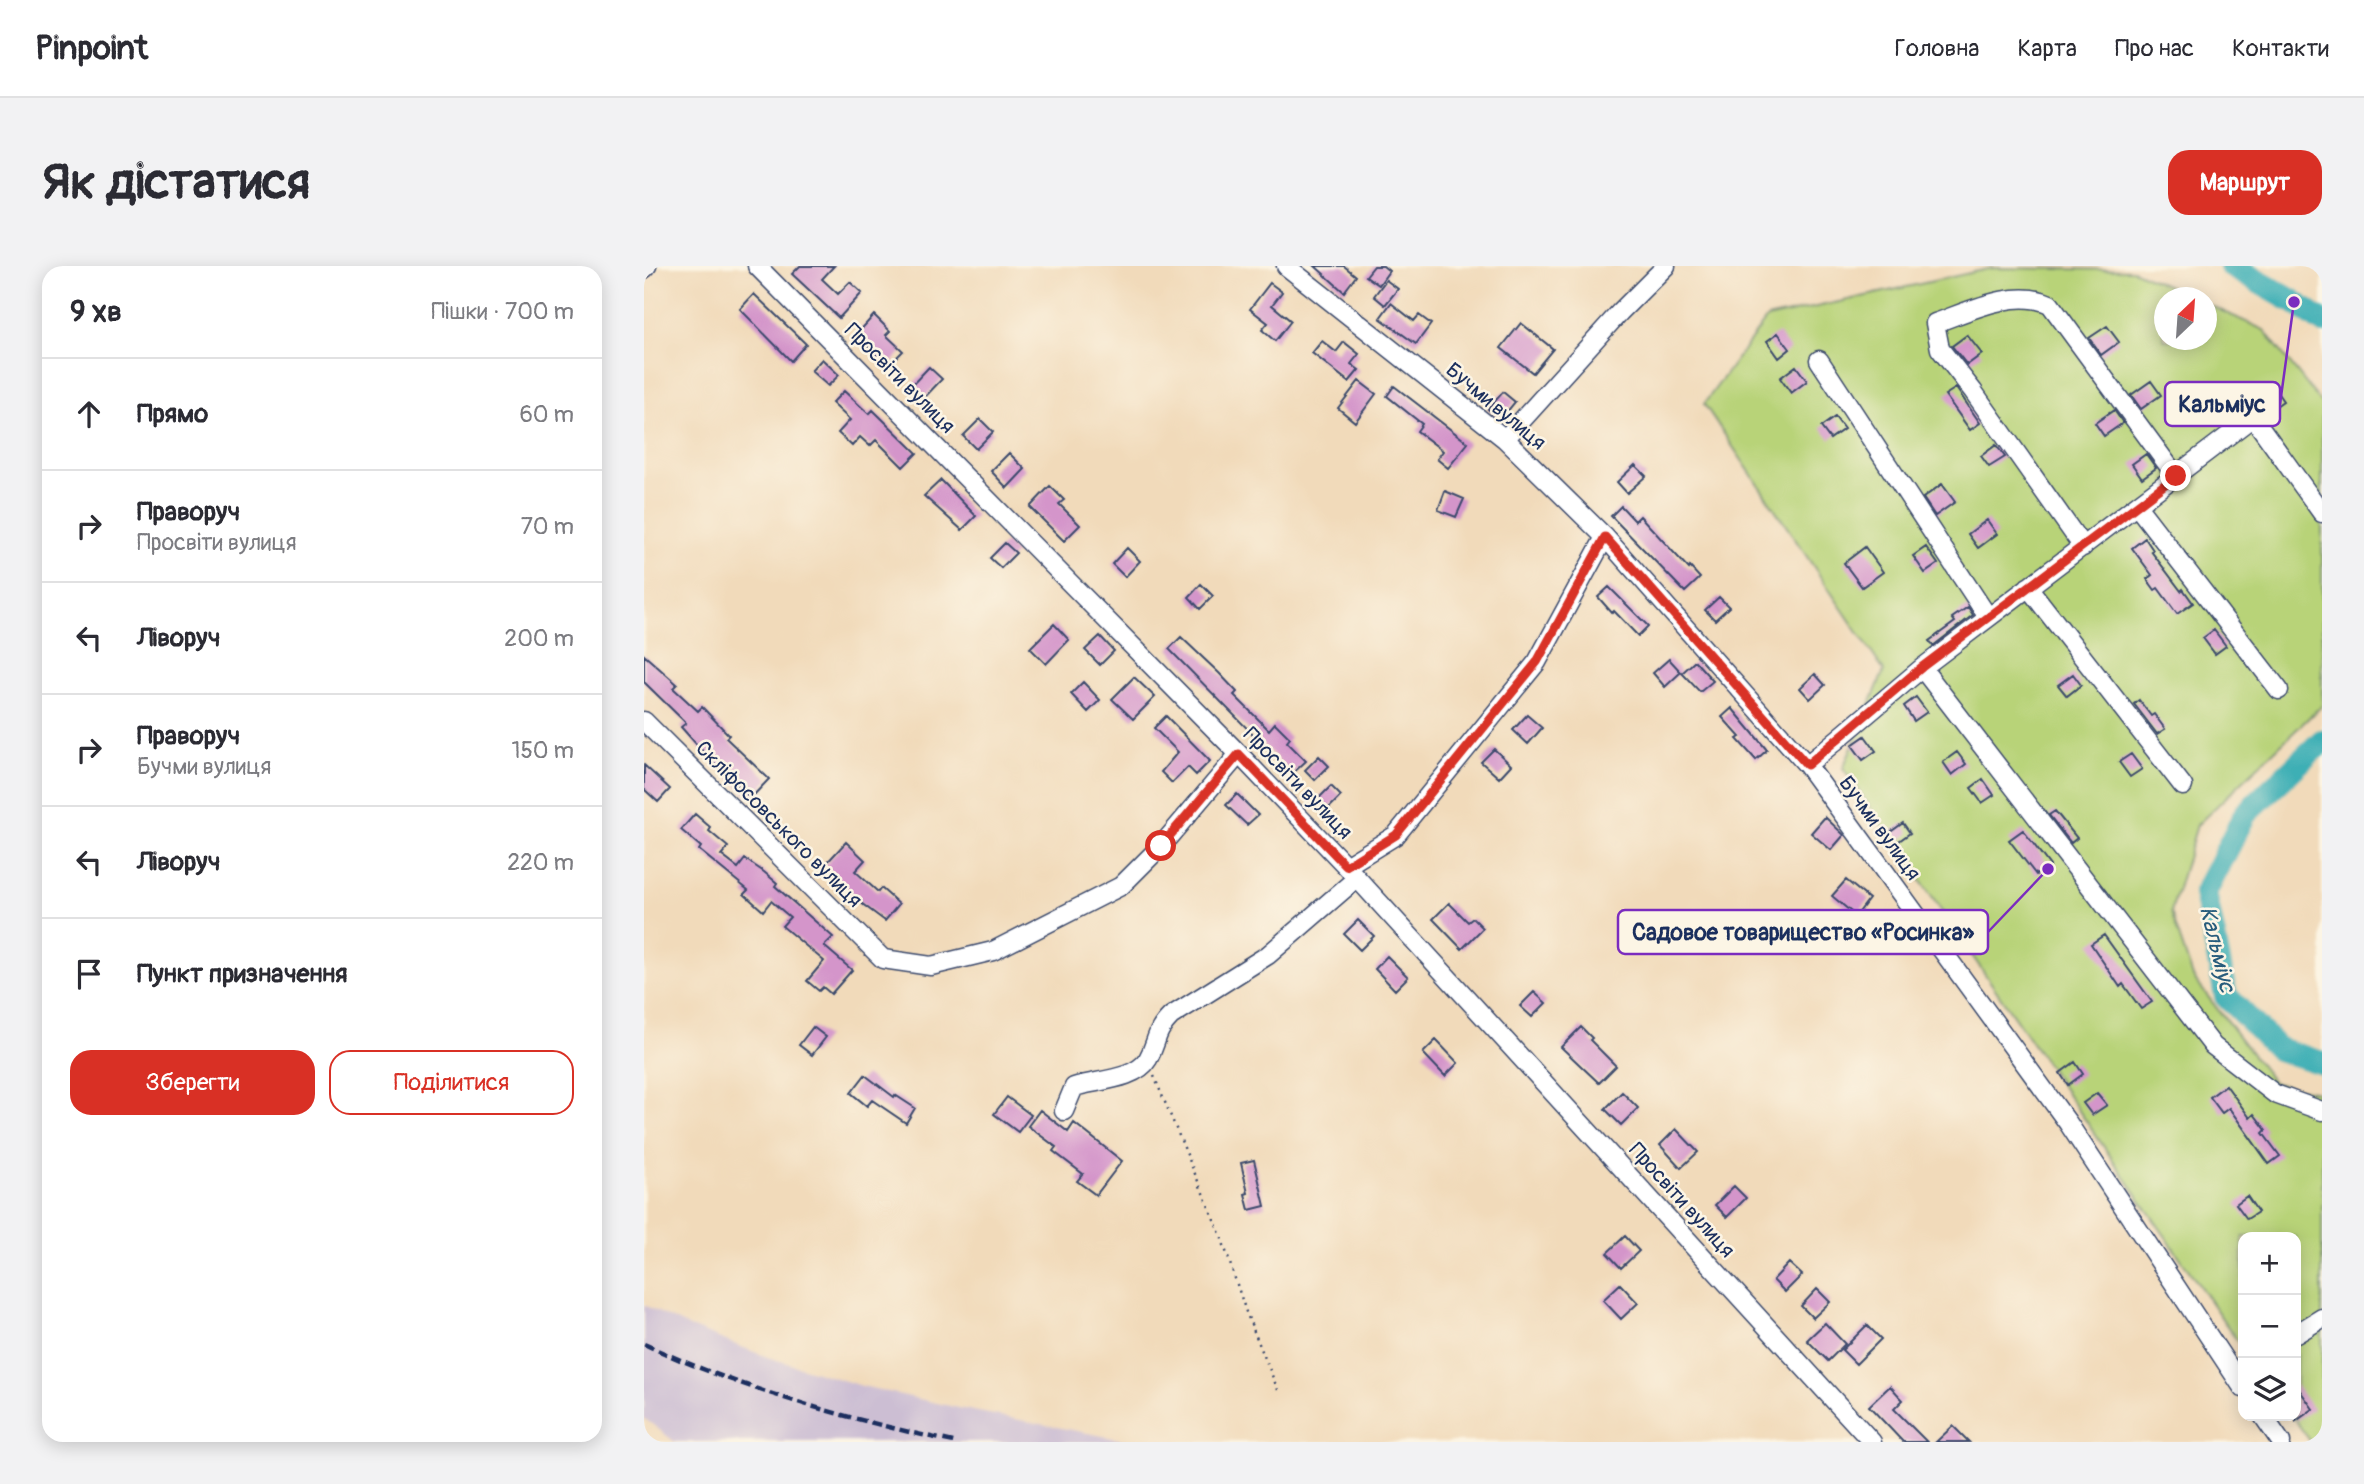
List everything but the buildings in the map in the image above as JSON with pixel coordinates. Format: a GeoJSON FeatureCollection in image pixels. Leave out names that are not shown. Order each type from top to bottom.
{"type":"FeatureCollection","features":[{"type":"Feature","properties":{"kind":"street","name":"Просвіти вулиця"},"geometry":{"type":"LineString","coordinates":[[757,266],[1239,754],[1351,872],[1872,1442]]}},
{"type":"Feature","properties":{"kind":"street","name":"Бучми вулиця"},"geometry":{"type":"LineString","coordinates":[[1286,266],[1505,439],[1605,537],[1807,765],[2068,1123],[2238,1373]]}},
{"type":"Feature","properties":{"kind":"street"},"geometry":{"type":"LineString","coordinates":[[1505,439],[1620,312],[1666,266]]}},
{"type":"Feature","properties":{"kind":"street"},"geometry":{"type":"LineString","coordinates":[[2083,547],[1973,391],[1940,349],[1935,323],[2009,299],[2036,298],[2050,304],[2176,476]]}},
{"type":"Feature","properties":{"kind":"street"},"geometry":{"type":"LineString","coordinates":[[1819,360],[1988,617]]}},
{"type":"Feature","properties":{"kind":"street"},"geometry":{"type":"LineString","coordinates":[[1807,765],[1922,667],[2253,417],[2322,513]]}},
{"type":"Feature","properties":{"kind":"street"},"geometry":{"type":"LineString","coordinates":[[2137,506],[2279,690]]}},
{"type":"Feature","properties":{"kind":"street"},"geometry":{"type":"LineString","coordinates":[[1065,1111],[1074,1087],[1133,1074],[1147,1060],[1160,1028],[1171,1016],[1268,955],[1351,872],[1396,835],[1537,662],[1605,537]]}},
{"type":"Feature","properties":{"kind":"street"},"geometry":{"type":"LineString","coordinates":[[2028,587],[2183,786]]}},
{"type":"Feature","properties":{"kind":"street"},"geometry":{"type":"LineString","coordinates":[[1922,667],[2213,1046],[2275,1094],[2322,1111]]}},
{"type":"Feature","properties":{"kind":"street","name":"Скліфосовського вулиця"},"geometry":{"type":"LineString","coordinates":[[644,721],[883,959],[932,966],[993,951],[1121,886],[1161,846],[1239,754]]}},
{"type":"Feature","properties":{"kind":"street"},"geometry":{"type":"LineString","coordinates":[[2301,1331],[2322,1318]]}},
{"type":"Feature","properties":{"kind":"street"},"geometry":{"type":"LineString","coordinates":[[2266,1421],[2281,1442]]}},
{"type":"Feature","properties":{"kind":"path"},"geometry":{"type":"LineString","coordinates":[[1147,1060],[1216,1225],[1246,1312],[1278,1390]]}},
{"type":"Feature","properties":{"kind":"shaded area"},"geometry":{"type":"Polygon","coordinates":[[[644,1305],[682,1324],[767,1357],[862,1386],[963,1409],[1134,1442],[675,1442],[644,1418],[644,1305]]]}},
{"type":"Feature","properties":{"kind":"green space"},"geometry":{"type":"Polygon","coordinates":[[[1992,268],[2133,270],[2171,287],[2154,287],[2154,350],[2217,350],[2217,309],[2264,330],[2322,404],[2322,705],[2197,825],[2171,912],[2193,977],[2274,1083],[2322,1093],[2322,1442],[2311,1442],[2296,1421],[2301,1421],[2301,1232],[2238,1232],[2238,1342],[1843,768],[1884,671],[1704,404],[1767,318],[1992,268]]]}},
{"type":"Feature","properties":{"kind":"waterway","name":"Кальміус"},"geometry":{"type":"LineString","coordinates":[[2231,266],[2294,302],[2322,322]]}},
{"type":"Feature","properties":{"kind":"waterway","name":"Кальміус"},"geometry":{"type":"LineString","coordinates":[[2322,741],[2245,814],[2205,893],[2226,996],[2278,1049],[2322,1063]]}},
{"type":"Feature","properties":{"kind":"railway"},"geometry":{"type":"LineString","coordinates":[[644,1344],[796,1402],[954,1442]]}},
{"type":"Feature","properties":{"kind":"place","name":"Кальміус"},"geometry":{"type":"Point","coordinates":[2294,302]}},
{"type":"Feature","properties":{"kind":"place","name":"Садовое товарищество «Росинка»"},"geometry":{"type":"Point","coordinates":[2048,869]}},
{"type":"Feature","properties":{"kind":"route"},"geometry":{"type":"LineString","coordinates":[[1161,846],[1239,754],[1346,866],[1396,835],[1537,662],[1605,537],[1807,765],[1922,667],[2176,476]]}}]}
